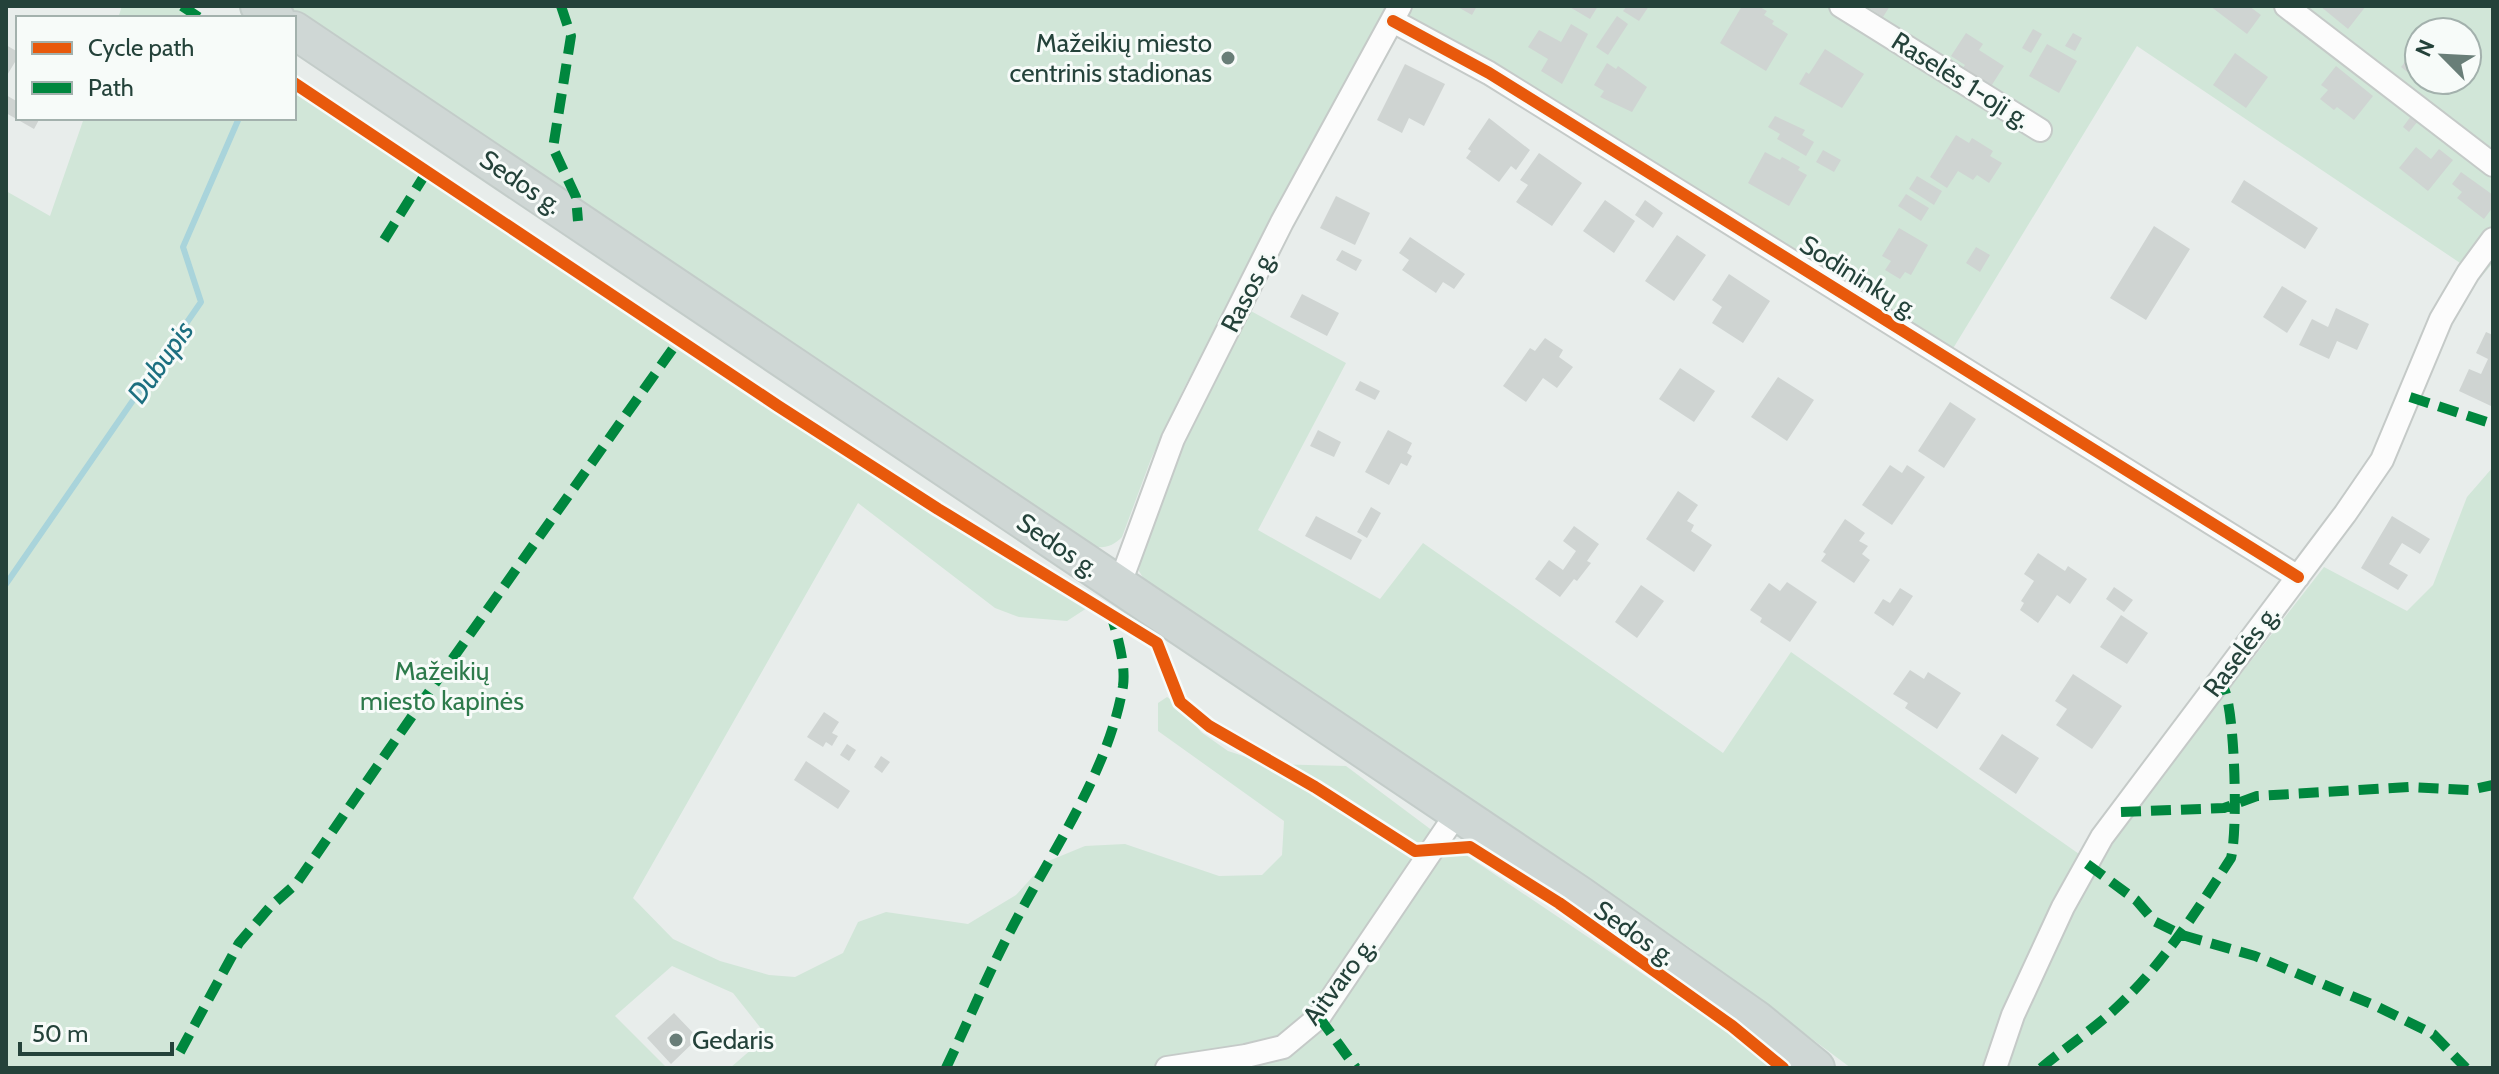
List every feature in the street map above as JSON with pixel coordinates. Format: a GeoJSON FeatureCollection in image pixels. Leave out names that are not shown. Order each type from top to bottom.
{"type":"FeatureCollection","features":[{"type":"Feature","properties":{"kind":"main road","name":"Sedos g."},"geometry":{"type":"LineString","coordinates":[[296,31],[1679,964],[1756,1019],[1816,1068]]}},
{"type":"Feature","properties":{"kind":"street","name":"Raselės 1-oji g."},"geometry":{"type":"LineString","coordinates":[[1841,6],[2040,130]]}},
{"type":"Feature","properties":{"kind":"street"},"geometry":{"type":"LineString","coordinates":[[2286,6],[2493,165]]}},
{"type":"Feature","properties":{"kind":"street","name":"Sodininkų g."},"geometry":{"type":"LineString","coordinates":[[1397,14],[2298,577]]}},
{"type":"Feature","properties":{"kind":"street","name":"Rasos g."},"geometry":{"type":"LineString","coordinates":[[1119,586],[1173,439],[1282,222],[1397,14]]}},
{"type":"Feature","properties":{"kind":"street","name":"Raselės g."},"geometry":{"type":"LineString","coordinates":[[1995,1068],[2026,986],[2063,907],[2102,837],[2345,514],[2382,460],[2441,319],[2468,273],[2493,239]]}},
{"type":"Feature","properties":{"kind":"street","name":"Aitvaro g."},"geometry":{"type":"LineString","coordinates":[[1167,1068],[1283,1047],[1319,1017],[1457,813]]}},
{"type":"Feature","properties":{"kind":"green space"},"geometry":{"type":"Polygon","coordinates":[[[122,6],[176,6],[191,16],[119,16],[122,6]]]}},
{"type":"Feature","properties":{"kind":"green space"},"geometry":{"type":"Polygon","coordinates":[[[286,6],[2493,6],[2493,263],[2481,277],[2137,46],[1943,365],[1382,19],[1184,388],[1151,459],[1122,537],[1104,547],[1083,542],[663,255],[286,6]]]}},
{"type":"Feature","properties":{"kind":"green space","name":"Mažeikių miesto kapinės"},"geometry":{"type":"Polygon","coordinates":[[[296,86],[899,490],[1087,608],[1067,621],[1019,617],[995,608],[858,503],[633,898],[673,939],[720,961],[769,975],[795,977],[843,953],[858,922],[886,912],[968,924],[1016,895],[1046,862],[1085,846],[1125,844],[1219,876],[1262,875],[1282,855],[1284,821],[1158,731],[1158,703],[1167,697],[1181,706],[1201,732],[1228,751],[1268,764],[1346,766],[1457,849],[1726,1030],[1771,1068],[730,1068],[767,1036],[733,993],[672,966],[615,1016],[667,1068],[6,1068],[6,191],[50,216],[83,120],[296,120],[296,86]]]}},
{"type":"Feature","properties":{"kind":"green space"},"geometry":{"type":"Polygon","coordinates":[[[1249,310],[1346,363],[1258,530],[1380,599],[1423,543],[1723,753],[1791,652],[2099,868],[2124,824],[2324,567],[2407,611],[2433,585],[2467,497],[2493,467],[2493,1068],[1851,1068],[1690,948],[1149,588],[1139,571],[1141,552],[1177,452],[1249,310]]]}},
{"type":"Feature","properties":{"kind":"building"},"geometry":{"type":"Polygon","coordinates":[[[1456,6],[1477,6],[1472,15],[1456,6]]]}},
{"type":"Feature","properties":{"kind":"building"},"geometry":{"type":"Polygon","coordinates":[[[1568,6],[1598,6],[1590,19],[1568,6]]]}},
{"type":"Feature","properties":{"kind":"building"},"geometry":{"type":"Polygon","coordinates":[[[1627,6],[1649,6],[1639,21],[1623,11],[1627,6]]]}},
{"type":"Feature","properties":{"kind":"building"},"geometry":{"type":"Polygon","coordinates":[[[1742,6],[1758,6],[1767,11],[1764,15],[1774,21],[1772,24],[1788,34],[1766,71],[1720,43],[1742,6]]]}},
{"type":"Feature","properties":{"kind":"building"},"geometry":{"type":"Polygon","coordinates":[[[1866,6],[1890,6],[1883,17],[1866,6]]]}},
{"type":"Feature","properties":{"kind":"building"},"geometry":{"type":"Polygon","coordinates":[[[2210,6],[2249,6],[2261,15],[2247,34],[2210,6]]]}},
{"type":"Feature","properties":{"kind":"building"},"geometry":{"type":"Polygon","coordinates":[[[2320,6],[2366,6],[2348,29],[2320,6]]]}},
{"type":"Feature","properties":{"kind":"building"},"geometry":{"type":"Polygon","coordinates":[[[1617,16],[1628,24],[1608,55],[1596,47],[1617,16]]]}},
{"type":"Feature","properties":{"kind":"building"},"geometry":{"type":"Polygon","coordinates":[[[1571,24],[1588,34],[1562,84],[1541,71],[1548,59],[1528,47],[1539,30],[1561,42],[1571,24]]]}},
{"type":"Feature","properties":{"kind":"building"},"geometry":{"type":"Polygon","coordinates":[[[2033,29],[2042,34],[2031,53],[2022,48],[2033,29]]]}},
{"type":"Feature","properties":{"kind":"building"},"geometry":{"type":"Polygon","coordinates":[[[1966,33],[1983,44],[1979,50],[2004,66],[1988,91],[1971,80],[1974,76],[1962,69],[1965,65],[1951,56],[1966,33]]]}},
{"type":"Feature","properties":{"kind":"building"},"geometry":{"type":"Polygon","coordinates":[[[2073,33],[2082,38],[2075,51],[2065,46],[2073,33]]]}},
{"type":"Feature","properties":{"kind":"building"},"geometry":{"type":"Polygon","coordinates":[[[2047,44],[2077,61],[2059,93],[2029,76],[2047,44]]]}},
{"type":"Feature","properties":{"kind":"building"},"geometry":{"type":"Polygon","coordinates":[[[6,45],[16,51],[16,60],[6,77],[6,45]]]}},
{"type":"Feature","properties":{"kind":"building"},"geometry":{"type":"Polygon","coordinates":[[[1825,49],[1864,74],[1842,108],[1799,84],[1825,49]]]}},
{"type":"Feature","properties":{"kind":"building"},"geometry":{"type":"Polygon","coordinates":[[[2235,53],[2268,77],[2246,108],[2213,85],[2235,53]]]}},
{"type":"Feature","properties":{"kind":"building"},"geometry":{"type":"Polygon","coordinates":[[[1607,63],[1616,69],[1618,66],[1647,87],[1632,112],[1600,97],[1604,91],[1594,85],[1607,63]]]}},
{"type":"Feature","properties":{"kind":"building"},"geometry":{"type":"Polygon","coordinates":[[[1405,64],[1445,84],[1424,126],[1409,118],[1402,133],[1377,120],[1405,64]]]}},
{"type":"Feature","properties":{"kind":"building"},"geometry":{"type":"Polygon","coordinates":[[[2336,66],[2373,96],[2354,120],[2320,99],[2328,90],[2321,85],[2336,66]]]}},
{"type":"Feature","properties":{"kind":"building"},"geometry":{"type":"Polygon","coordinates":[[[6,95],[16,101],[16,119],[6,113],[6,95]]]}},
{"type":"Feature","properties":{"kind":"building"},"geometry":{"type":"Polygon","coordinates":[[[1775,116],[1805,130],[1802,135],[1814,142],[1806,156],[1777,139],[1780,134],[1768,127],[1775,116]]]}},
{"type":"Feature","properties":{"kind":"building"},"geometry":{"type":"Polygon","coordinates":[[[2411,116],[2418,121],[2409,132],[2403,127],[2411,116]]]}},
{"type":"Feature","properties":{"kind":"building"},"geometry":{"type":"Polygon","coordinates":[[[1489,118],[1530,150],[1516,170],[1511,166],[1499,182],[1466,158],[1471,151],[1468,149],[1489,118]]]}},
{"type":"Feature","properties":{"kind":"building"},"geometry":{"type":"Polygon","coordinates":[[[18,120],[39,120],[34,129],[18,120]]]}},
{"type":"Feature","properties":{"kind":"building"},"geometry":{"type":"Polygon","coordinates":[[[1956,135],[1969,143],[1972,138],[1993,151],[1990,156],[2002,163],[1989,183],[1977,175],[1973,180],[1958,171],[1947,188],[1930,177],[1956,135]]]}},
{"type":"Feature","properties":{"kind":"building"},"geometry":{"type":"Polygon","coordinates":[[[2416,147],[2431,159],[2439,149],[2453,160],[2428,191],[2399,168],[2416,147]]]}},
{"type":"Feature","properties":{"kind":"building"},"geometry":{"type":"Polygon","coordinates":[[[1823,150],[1841,160],[1834,172],[1816,162],[1823,150]]]}},
{"type":"Feature","properties":{"kind":"building"},"geometry":{"type":"Polygon","coordinates":[[[1765,152],[1780,160],[1782,157],[1800,167],[1798,170],[1807,175],[1789,206],[1748,183],[1765,152]]]}},
{"type":"Feature","properties":{"kind":"building"},"geometry":{"type":"Polygon","coordinates":[[[1539,153],[1582,183],[1552,226],[1516,202],[1528,185],[1520,180],[1539,153]]]}},
{"type":"Feature","properties":{"kind":"building"},"geometry":{"type":"Polygon","coordinates":[[[2461,172],[2493,195],[2493,207],[2484,219],[2457,198],[2462,192],[2452,184],[2461,172]]]}},
{"type":"Feature","properties":{"kind":"building"},"geometry":{"type":"Polygon","coordinates":[[[1917,176],[1942,191],[1934,205],[1909,189],[1917,176]]]}},
{"type":"Feature","properties":{"kind":"building"},"geometry":{"type":"Polygon","coordinates":[[[2244,180],[2318,228],[2305,249],[2231,202],[2244,180]]]}},
{"type":"Feature","properties":{"kind":"building"},"geometry":{"type":"Polygon","coordinates":[[[1906,194],[1929,208],[1921,221],[1898,206],[1906,194]]]}},
{"type":"Feature","properties":{"kind":"building"},"geometry":{"type":"Polygon","coordinates":[[[1336,196],[1370,213],[1355,245],[1320,228],[1336,196]]]}},
{"type":"Feature","properties":{"kind":"building"},"geometry":{"type":"Polygon","coordinates":[[[1605,200],[1635,221],[1614,253],[1583,231],[1605,200]]]}},
{"type":"Feature","properties":{"kind":"building"},"geometry":{"type":"Polygon","coordinates":[[[1645,200],[1663,213],[1653,228],[1635,215],[1645,200]]]}},
{"type":"Feature","properties":{"kind":"building"},"geometry":{"type":"Polygon","coordinates":[[[2154,226],[2190,249],[2146,320],[2110,298],[2154,226]]]}},
{"type":"Feature","properties":{"kind":"building"},"geometry":{"type":"Polygon","coordinates":[[[1899,228],[1928,245],[1911,275],[1905,272],[1900,279],[1885,270],[1891,261],[1882,256],[1899,228]]]}},
{"type":"Feature","properties":{"kind":"building"},"geometry":{"type":"Polygon","coordinates":[[[1677,235],[1706,255],[1674,301],[1645,281],[1677,235]]]}},
{"type":"Feature","properties":{"kind":"building"},"geometry":{"type":"Polygon","coordinates":[[[1410,237],[1465,274],[1454,289],[1443,282],[1436,293],[1402,270],[1409,260],[1399,253],[1410,237]]]}},
{"type":"Feature","properties":{"kind":"building"},"geometry":{"type":"Polygon","coordinates":[[[1976,247],[1990,255],[1980,272],[1966,263],[1976,247]]]}},
{"type":"Feature","properties":{"kind":"building"},"geometry":{"type":"Polygon","coordinates":[[[1342,250],[1362,260],[1356,271],[1336,260],[1342,250]]]}},
{"type":"Feature","properties":{"kind":"building"},"geometry":{"type":"Polygon","coordinates":[[[1729,274],[1770,301],[1743,343],[1712,323],[1722,307],[1712,300],[1729,274]]]}},
{"type":"Feature","properties":{"kind":"building"},"geometry":{"type":"Polygon","coordinates":[[[2282,286],[2307,301],[2287,333],[2263,317],[2282,286]]]}},
{"type":"Feature","properties":{"kind":"building"},"geometry":{"type":"Polygon","coordinates":[[[1302,294],[1339,313],[1327,336],[1290,317],[1302,294]]]}},
{"type":"Feature","properties":{"kind":"building"},"geometry":{"type":"Polygon","coordinates":[[[2336,308],[2369,324],[2357,350],[2337,341],[2329,359],[2299,345],[2312,319],[2328,327],[2336,308]]]}},
{"type":"Feature","properties":{"kind":"building"},"geometry":{"type":"Polygon","coordinates":[[[2486,332],[2493,335],[2491,406],[2459,391],[2469,369],[2481,374],[2488,359],[2476,353],[2486,332]]]}},
{"type":"Feature","properties":{"kind":"building"},"geometry":{"type":"Polygon","coordinates":[[[1545,338],[1563,350],[1559,357],[1573,367],[1557,388],[1543,378],[1526,402],[1503,386],[1530,348],[1535,351],[1545,338]]]}},
{"type":"Feature","properties":{"kind":"building"},"geometry":{"type":"Polygon","coordinates":[[[1680,368],[1715,391],[1694,422],[1659,399],[1680,368]]]}},
{"type":"Feature","properties":{"kind":"building"},"geometry":{"type":"Polygon","coordinates":[[[1778,377],[1814,400],[1787,441],[1751,417],[1778,377]]]}},
{"type":"Feature","properties":{"kind":"building"},"geometry":{"type":"Polygon","coordinates":[[[1360,381],[1380,391],[1375,400],[1355,390],[1360,381]]]}},
{"type":"Feature","properties":{"kind":"building"},"geometry":{"type":"Polygon","coordinates":[[[1950,402],[1976,419],[1944,468],[1918,451],[1950,402]]]}},
{"type":"Feature","properties":{"kind":"building"},"geometry":{"type":"Polygon","coordinates":[[[1318,430],[1341,442],[1334,457],[1310,446],[1318,430]]]}},
{"type":"Feature","properties":{"kind":"building"},"geometry":{"type":"Polygon","coordinates":[[[1388,430],[1412,443],[1407,453],[1412,456],[1407,466],[1401,463],[1389,485],[1365,472],[1388,430]]]}},
{"type":"Feature","properties":{"kind":"building"},"geometry":{"type":"Polygon","coordinates":[[[1890,465],[1902,473],[1907,465],[1925,477],[1892,525],[1862,505],[1890,465]]]}},
{"type":"Feature","properties":{"kind":"building"},"geometry":{"type":"Polygon","coordinates":[[[1678,491],[1698,505],[1687,521],[1694,525],[1691,531],[1712,545],[1694,572],[1646,539],[1678,491]]]}},
{"type":"Feature","properties":{"kind":"building"},"geometry":{"type":"Polygon","coordinates":[[[1371,507],[1381,513],[1367,538],[1357,532],[1371,507]]]}},
{"type":"Feature","properties":{"kind":"building"},"geometry":{"type":"Polygon","coordinates":[[[1316,516],[1362,540],[1351,560],[1305,536],[1316,516]]]}},
{"type":"Feature","properties":{"kind":"building"},"geometry":{"type":"Polygon","coordinates":[[[2392,516],[2430,539],[2420,554],[2402,543],[2389,564],[2408,575],[2398,590],[2361,568],[2392,516]]]}},
{"type":"Feature","properties":{"kind":"building"},"geometry":{"type":"Polygon","coordinates":[[[1845,519],[1865,533],[1859,541],[1868,546],[1862,554],[1870,560],[1854,583],[1821,561],[1826,554],[1823,552],[1845,519]]]}},
{"type":"Feature","properties":{"kind":"building"},"geometry":{"type":"Polygon","coordinates":[[[1574,526],[1599,544],[1587,561],[1591,563],[1560,597],[1535,579],[1549,560],[1563,570],[1576,551],[1563,541],[1574,526]]]}},
{"type":"Feature","properties":{"kind":"building"},"geometry":{"type":"Polygon","coordinates":[[[2038,553],[2065,571],[2068,566],[2087,579],[2070,604],[2057,595],[2038,623],[2020,610],[2024,603],[2021,601],[2034,581],[2024,574],[2038,553]]]}},
{"type":"Feature","properties":{"kind":"building"},"geometry":{"type":"Polygon","coordinates":[[[1787,582],[1817,602],[1790,642],[1760,622],[1762,618],[1750,610],[1769,583],[1780,591],[1787,582]]]}},
{"type":"Feature","properties":{"kind":"building"},"geometry":{"type":"Polygon","coordinates":[[[1641,585],[1664,601],[1637,638],[1615,622],[1641,585]]]}},
{"type":"Feature","properties":{"kind":"building"},"geometry":{"type":"Polygon","coordinates":[[[2114,587],[2133,600],[2124,612],[2106,599],[2114,587]]]}},
{"type":"Feature","properties":{"kind":"building"},"geometry":{"type":"Polygon","coordinates":[[[1900,588],[1913,596],[1893,626],[1874,613],[1883,599],[1890,603],[1900,588]]]}},
{"type":"Feature","properties":{"kind":"building"},"geometry":{"type":"Polygon","coordinates":[[[2121,615],[2148,633],[2127,664],[2100,647],[2121,615]]]}},
{"type":"Feature","properties":{"kind":"building"},"geometry":{"type":"Polygon","coordinates":[[[1910,670],[1924,679],[1928,672],[1961,693],[1937,729],[1905,708],[1908,703],[1893,694],[1910,670]]]}},
{"type":"Feature","properties":{"kind":"building"},"geometry":{"type":"Polygon","coordinates":[[[2073,674],[2122,706],[2092,749],[2056,725],[2067,709],[2055,701],[2073,674]]]}},
{"type":"Feature","properties":{"kind":"building"},"geometry":{"type":"Polygon","coordinates":[[[824,712],[839,722],[832,733],[838,736],[832,746],[826,742],[823,747],[807,737],[824,712]]]}},
{"type":"Feature","properties":{"kind":"building"},"geometry":{"type":"Polygon","coordinates":[[[2002,734],[2039,758],[2016,794],[1979,769],[2002,734]]]}},
{"type":"Feature","properties":{"kind":"building"},"geometry":{"type":"Polygon","coordinates":[[[847,744],[856,750],[849,761],[840,755],[847,744]]]}},
{"type":"Feature","properties":{"kind":"building"},"geometry":{"type":"Polygon","coordinates":[[[881,756],[890,762],[882,773],[874,767],[881,756]]]}},
{"type":"Feature","properties":{"kind":"building"},"geometry":{"type":"Polygon","coordinates":[[[806,761],[850,791],[838,809],[794,780],[806,761]]]}},
{"type":"Feature","properties":{"kind":"building"},"geometry":{"type":"Polygon","coordinates":[[[674,1013],[698,1038],[671,1064],[647,1038],[674,1013]]]}},
{"type":"Feature","properties":{"kind":"waterway","name":"Dubupis"},"geometry":{"type":"LineString","coordinates":[[6,584],[201,302],[183,247],[238,120]]}},
{"type":"Feature","properties":{"kind":"marked path"},"geometry":{"type":"LineString","coordinates":[[182,6],[197,16]]}},
{"type":"Feature","properties":{"kind":"marked path"},"geometry":{"type":"LineString","coordinates":[[561,6],[571,36],[553,148],[576,197],[578,221]]}},
{"type":"Feature","properties":{"kind":"marked path"},"geometry":{"type":"LineString","coordinates":[[384,240],[426,173]]}},
{"type":"Feature","properties":{"kind":"marked path"},"geometry":{"type":"LineString","coordinates":[[180,1052],[239,943],[270,907],[296,884],[679,340]]}},
{"type":"Feature","properties":{"kind":"marked path"},"geometry":{"type":"LineString","coordinates":[[2410,397],[2493,424]]}},
{"type":"Feature","properties":{"kind":"marked path"},"geometry":{"type":"LineString","coordinates":[[946,1068],[1005,942],[1078,809],[1106,748],[1124,677],[1111,614]]}},
{"type":"Feature","properties":{"kind":"marked path"},"geometry":{"type":"LineString","coordinates":[[2041,1068],[2105,1018],[2148,975],[2231,858],[2235,800],[2233,748],[2225,690],[2218,681]]}},
{"type":"Feature","properties":{"kind":"marked path"},"geometry":{"type":"LineString","coordinates":[[2121,812],[2224,808],[2257,796],[2409,787],[2469,790],[2493,785]]}},
{"type":"Feature","properties":{"kind":"marked path"},"geometry":{"type":"LineString","coordinates":[[2087,864],[2136,900],[2154,921],[2182,935],[2255,956],[2376,1006],[2433,1034],[2466,1068]]}},
{"type":"Feature","properties":{"kind":"marked path"},"geometry":{"type":"LineString","coordinates":[[1319,1017],[1356,1068]]}},
{"type":"Feature","properties":{"kind":"cycle path"},"geometry":{"type":"LineString","coordinates":[[1393,21],[1489,73],[2298,577]]}},
{"type":"Feature","properties":{"kind":"cycle path"},"geometry":{"type":"LineString","coordinates":[[296,84],[778,406],[938,509],[1157,643],[1180,702],[1209,726],[1315,787],[1415,851],[1470,847],[1559,903],[1732,1026],[1783,1068]]}},
{"type":"Feature","properties":{"kind":"place","name":"Mažeikių miesto centrinis stadionas"},"geometry":{"type":"Point","coordinates":[1228,58]}},
{"type":"Feature","properties":{"kind":"place","name":"Gedaris"},"geometry":{"type":"Point","coordinates":[676,1040]}}]}
